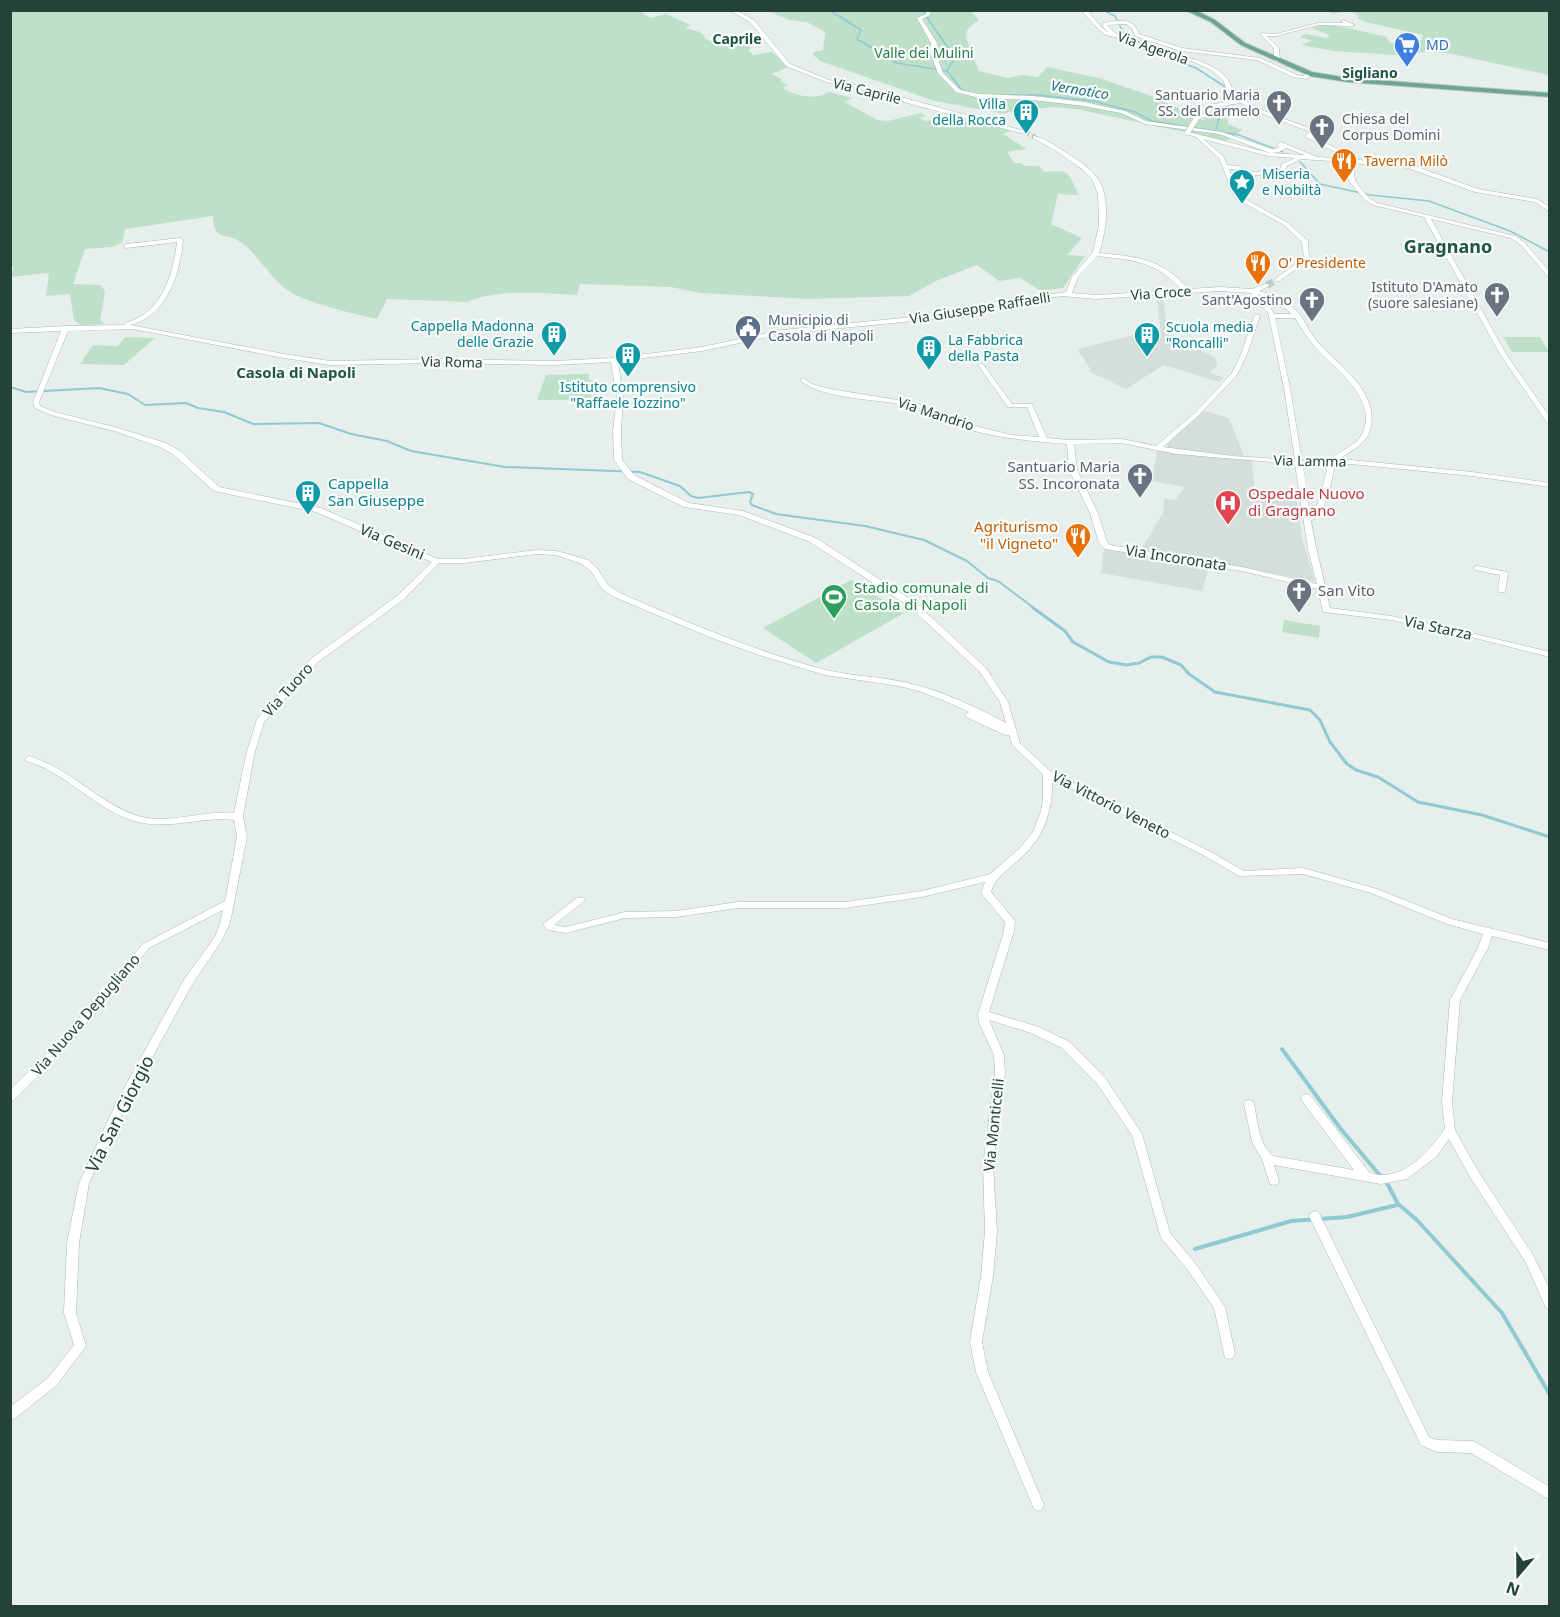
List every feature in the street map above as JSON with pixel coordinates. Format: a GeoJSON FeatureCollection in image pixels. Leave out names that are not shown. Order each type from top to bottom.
{"type":"FeatureCollection","features":[{"type":"Feature","properties":{"kind":"main road"},"geometry":{"type":"LineString","coordinates":[[1188,10],[1214,21],[1238,41],[1310,74],[1348,80],[1550,95]]}},
{"type":"Feature","properties":{"kind":"street","name":"Via Caprile"},"geometry":{"type":"LineString","coordinates":[[731,10],[752,21],[788,65],[828,81],[859,87],[1025,132]]}},
{"type":"Feature","properties":{"kind":"street"},"geometry":{"type":"LineString","coordinates":[[1083,10],[1094,19],[1096,27],[1101,32],[1121,38]]}},
{"type":"Feature","properties":{"kind":"street"},"geometry":{"type":"LineString","coordinates":[[928,13],[919,18],[934,43],[933,52],[940,70],[957,91],[979,96],[1033,98],[1094,106],[1123,112],[1145,122],[1220,134],[1280,150],[1281,144],[1316,158]]}},
{"type":"Feature","properties":{"kind":"street","name":"Via Agerola"},"geometry":{"type":"LineString","coordinates":[[1239,102],[1231,93],[1231,87],[1226,80],[1211,68],[1182,57],[1147,49],[1121,38],[1105,27],[1105,24],[1112,21],[1131,23],[1137,35],[1168,46],[1252,57],[1288,74],[1304,78],[1310,74]]}},
{"type":"Feature","properties":{"kind":"street"},"geometry":{"type":"LineString","coordinates":[[1277,60],[1276,48],[1262,34],[1276,35],[1318,24],[1353,25],[1343,21]]}},
{"type":"Feature","properties":{"kind":"street"},"geometry":{"type":"LineString","coordinates":[[1191,134],[1196,119],[1216,105],[1239,102],[1316,132],[1308,136],[1362,163]]}},
{"type":"Feature","properties":{"kind":"street"},"geometry":{"type":"LineString","coordinates":[[1191,134],[1246,150],[1286,156],[1409,166],[1477,192],[1537,201],[1550,210]]}},
{"type":"Feature","properties":{"kind":"street"},"geometry":{"type":"LineString","coordinates":[[1191,134],[1219,155],[1237,197],[1286,224],[1305,241],[1307,259],[1277,280]]}},
{"type":"Feature","properties":{"kind":"street"},"geometry":{"type":"LineString","coordinates":[[1035,137],[1053,146],[1084,168],[1097,182],[1100,191],[1102,219],[1095,254],[1076,276],[1068,294]]}},
{"type":"Feature","properties":{"kind":"street"},"geometry":{"type":"LineString","coordinates":[[1205,144],[1213,140]]}},
{"type":"Feature","properties":{"kind":"street"},"geometry":{"type":"LineString","coordinates":[[1224,167],[1237,167],[1242,174],[1248,175],[1279,171],[1284,165],[1303,157]]}},
{"type":"Feature","properties":{"kind":"street"},"geometry":{"type":"LineString","coordinates":[[1350,162],[1352,181],[1366,198],[1375,204],[1513,237],[1523,244],[1550,277]]}},
{"type":"Feature","properties":{"kind":"street"},"geometry":{"type":"LineString","coordinates":[[1426,216],[1503,354],[1550,423]]}},
{"type":"Feature","properties":{"kind":"street"},"geometry":{"type":"LineString","coordinates":[[108,327],[112,324],[133,324],[149,316],[171,278],[177,261],[180,240],[126,246]]}},
{"type":"Feature","properties":{"kind":"street"},"geometry":{"type":"LineString","coordinates":[[1095,254],[1153,263],[1176,278],[1188,292]]}},
{"type":"Feature","properties":{"kind":"street"},"geometry":{"type":"LineString","coordinates":[[1158,448],[1198,413],[1235,374],[1257,313],[1253,299],[1254,293],[1267,285]]}},
{"type":"Feature","properties":{"kind":"street","name":"Via Croce"},"geometry":{"type":"LineString","coordinates":[[1068,294],[1096,297],[1220,289],[1254,293]]}},
{"type":"Feature","properties":{"kind":"street"},"geometry":{"type":"LineString","coordinates":[[1254,293],[1267,295],[1293,311],[1312,339],[1347,375],[1365,402],[1367,422],[1363,438],[1333,462],[1324,500],[1318,511],[1307,521]]}},
{"type":"Feature","properties":{"kind":"street"},"geometry":{"type":"LineString","coordinates":[[1254,293],[1270,311],[1297,316]]}},
{"type":"Feature","properties":{"kind":"street","name":"Via Giuseppe Raffaelli"},"geometry":{"type":"LineString","coordinates":[[893,321],[943,316],[996,304],[1068,294]]}},
{"type":"Feature","properties":{"kind":"street"},"geometry":{"type":"LineString","coordinates":[[1272,300],[1270,311],[1321,587]]}},
{"type":"Feature","properties":{"kind":"street","name":"Via Roma"},"geometry":{"type":"LineString","coordinates":[[10,332],[133,327],[330,363],[436,361],[529,363],[614,360],[702,349],[782,332],[893,321]]}},
{"type":"Feature","properties":{"kind":"street","name":"Via Gesini"},"geometry":{"type":"LineString","coordinates":[[66,328],[36,402],[37,407],[52,414],[116,429],[163,445],[177,453],[217,489],[318,510],[437,561],[465,561],[537,552],[573,557],[585,562],[594,570],[605,587],[703,633],[820,671],[898,684]]}},
{"type":"Feature","properties":{"kind":"street","name":"Via Vittorio Veneto"},"geometry":{"type":"LineString","coordinates":[[614,360],[620,398],[617,431],[618,460],[631,477],[687,504],[740,513],[813,540],[903,598],[983,670],[1004,702],[1016,744],[1047,773],[1206,853],[1242,874],[1304,871],[1374,891],[1450,922],[1550,947]]}},
{"type":"Feature","properties":{"kind":"street"},"geometry":{"type":"LineString","coordinates":[[981,365],[1010,406],[1030,405],[1044,440]]}},
{"type":"Feature","properties":{"kind":"street","name":"Via Mandrio"},"geometry":{"type":"LineString","coordinates":[[803,380],[810,385],[829,391],[914,405],[973,428],[1012,437],[1070,442]]}},
{"type":"Feature","properties":{"kind":"street","name":"Via Lamma"},"geometry":{"type":"LineString","coordinates":[[1070,442],[1122,441],[1222,457],[1297,463],[1333,462],[1472,474],[1550,485]]}},
{"type":"Feature","properties":{"kind":"street","name":"Via Incoronata"},"geometry":{"type":"LineString","coordinates":[[1070,442],[1073,470],[1094,513],[1103,543],[1108,547],[1242,569],[1321,587]]}},
{"type":"Feature","properties":{"kind":"street","name":"Via Tuoro"},"geometry":{"type":"LineString","coordinates":[[228,906],[242,837],[238,817],[250,755],[260,721],[315,660],[400,598],[437,561]]}},
{"type":"Feature","properties":{"kind":"street"},"geometry":{"type":"LineString","coordinates":[[1478,568],[1504,574],[1502,590]]}},
{"type":"Feature","properties":{"kind":"street","name":"Via Starza"},"geometry":{"type":"LineString","coordinates":[[1321,587],[1326,609],[1471,635],[1550,655]]}},
{"type":"Feature","properties":{"kind":"street"},"geometry":{"type":"LineString","coordinates":[[898,684],[937,696],[995,720],[1011,732]]}},
{"type":"Feature","properties":{"kind":"street"},"geometry":{"type":"LineString","coordinates":[[898,684],[966,713],[1016,744]]}},
{"type":"Feature","properties":{"kind":"street"},"geometry":{"type":"LineString","coordinates":[[986,724],[1011,732]]}},
{"type":"Feature","properties":{"kind":"street"},"geometry":{"type":"LineString","coordinates":[[29,759],[44,763],[122,813],[141,820],[158,822],[213,813],[238,817]]}},
{"type":"Feature","properties":{"kind":"street"},"geometry":{"type":"LineString","coordinates":[[1047,773],[1049,800],[1038,834],[1026,849],[989,881],[986,893],[1010,921],[1009,931],[982,1014],[1035,1030],[1066,1045],[1102,1082],[1137,1134],[1165,1234],[1191,1266],[1219,1307],[1229,1354]]}},
{"type":"Feature","properties":{"kind":"street"},"geometry":{"type":"LineString","coordinates":[[580,900],[553,919],[549,924],[551,928],[566,930],[625,915],[676,914],[738,905],[845,905],[922,894],[992,877]]}},
{"type":"Feature","properties":{"kind":"street","name":"Via Nuova Depugliano"},"geometry":{"type":"LineString","coordinates":[[10,1097],[63,1043],[146,946],[228,906]]}},
{"type":"Feature","properties":{"kind":"street","name":"Via San Giorgio"},"geometry":{"type":"LineString","coordinates":[[10,1415],[52,1383],[80,1346],[70,1313],[73,1243],[84,1184],[121,1104],[189,981],[219,938],[228,906]]}},
{"type":"Feature","properties":{"kind":"street"},"geometry":{"type":"LineString","coordinates":[[1488,932],[1483,948],[1455,1000],[1447,1102],[1450,1130],[1474,1173],[1529,1258],[1550,1304]]}},
{"type":"Feature","properties":{"kind":"street","name":"Via Monticelli"},"geometry":{"type":"LineString","coordinates":[[982,1014],[999,1055],[1000,1073],[988,1165],[991,1231],[989,1254],[976,1342],[982,1372],[1038,1505]]}},
{"type":"Feature","properties":{"kind":"street"},"geometry":{"type":"LineString","coordinates":[[1306,1098],[1365,1176]]}},
{"type":"Feature","properties":{"kind":"street"},"geometry":{"type":"LineString","coordinates":[[1249,1104],[1259,1149],[1270,1160],[1384,1180],[1403,1176],[1433,1153],[1450,1130]]}},
{"type":"Feature","properties":{"kind":"street"},"geometry":{"type":"LineString","coordinates":[[1270,1160],[1267,1160],[1274,1181]]}},
{"type":"Feature","properties":{"kind":"street"},"geometry":{"type":"LineString","coordinates":[[1315,1216],[1425,1441],[1437,1446],[1473,1447],[1550,1494]]}},
{"type":"Feature","properties":{"kind":"shaded area"},"geometry":{"type":"Polygon","coordinates":[[[1163,296],[1168,335],[1178,337],[1176,343],[1194,346],[1215,358],[1218,366],[1209,372],[1224,378],[1219,382],[1164,365],[1126,389],[1088,371],[1091,370],[1077,349],[1134,335],[1161,337],[1157,297],[1163,296]]]}},
{"type":"Feature","properties":{"kind":"shaded area"},"geometry":{"type":"Polygon","coordinates":[[[1202,410],[1229,418],[1244,456],[1168,447],[1167,443],[1202,410]]]}},
{"type":"Feature","properties":{"kind":"shaded area","name":"Ospedale Nuovo di Gragnano"},"geometry":{"type":"Polygon","coordinates":[[[1157,451],[1252,461],[1255,491],[1296,493],[1302,538],[1315,581],[1140,551],[1163,513],[1164,499],[1175,500],[1185,487],[1152,481],[1157,451]]]}},
{"type":"Feature","properties":{"kind":"shaded area"},"geometry":{"type":"Polygon","coordinates":[[[1104,549],[1209,566],[1202,591],[1101,573],[1104,549]]]}},
{"type":"Feature","properties":{"kind":"green space"},"geometry":{"type":"Polygon","coordinates":[[[11,10],[645,10],[641,12],[651,18],[666,14],[690,25],[685,28],[700,32],[705,36],[703,38],[718,44],[739,36],[742,38],[740,40],[752,48],[748,50],[753,55],[772,52],[789,67],[772,74],[788,85],[782,88],[794,93],[811,97],[829,92],[852,98],[845,102],[877,120],[888,121],[921,113],[926,116],[919,118],[925,121],[939,118],[957,126],[970,120],[1013,130],[1003,134],[1027,149],[1007,152],[1014,163],[1039,166],[1044,172],[1064,172],[1070,177],[1079,195],[1058,194],[1051,224],[1082,238],[1067,255],[1085,256],[1063,288],[1041,291],[1020,278],[999,281],[977,265],[936,281],[909,296],[807,299],[700,293],[671,287],[580,284],[577,295],[506,293],[468,302],[387,299],[377,319],[321,305],[292,293],[278,282],[246,246],[233,238],[217,233],[213,216],[125,229],[122,243],[111,247],[85,249],[73,284],[101,285],[105,292],[100,320],[104,324],[81,325],[74,320],[70,294],[46,296],[49,273],[11,277],[14,267],[11,267],[11,10]]]}},
{"type":"Feature","properties":{"kind":"green space","name":"Valle dei Mulini"},"geometry":{"type":"Polygon","coordinates":[[[768,11],[971,11],[979,20],[967,30],[966,37],[979,71],[1008,78],[1022,75],[1038,77],[1047,67],[1099,78],[1154,97],[1203,120],[1209,114],[1226,108],[1228,124],[1242,130],[1227,141],[1076,109],[1052,107],[1005,114],[935,101],[820,61],[813,55],[813,52],[823,50],[825,32],[807,22],[790,20],[768,11]]]}},
{"type":"Feature","properties":{"kind":"green space"},"geometry":{"type":"Polygon","coordinates":[[[1328,11],[1348,11],[1333,14],[1328,11]]]}},
{"type":"Feature","properties":{"kind":"green space"},"geometry":{"type":"Polygon","coordinates":[[[1348,11],[1549,11],[1549,75],[1447,53],[1394,55],[1334,51],[1301,45],[1312,41],[1300,37],[1306,34],[1326,38],[1330,35],[1311,28],[1329,25],[1385,36],[1391,43],[1424,40],[1421,39],[1423,35],[1365,22],[1357,18],[1360,16],[1348,11]]]}},
{"type":"Feature","properties":{"kind":"green space"},"geometry":{"type":"Polygon","coordinates":[[[125,337],[155,338],[124,365],[80,364],[93,345],[118,346],[125,337]]]}},
{"type":"Feature","properties":{"kind":"green space"},"geometry":{"type":"Polygon","coordinates":[[[1503,337],[1540,337],[1549,352],[1512,352],[1503,337]]]}},
{"type":"Feature","properties":{"kind":"green space"},"geometry":{"type":"Polygon","coordinates":[[[589,374],[589,380],[594,381],[590,400],[537,400],[546,375],[589,374]]]}},
{"type":"Feature","properties":{"kind":"green space","name":"Stadio comunale di Casola di Napoli"},"geometry":{"type":"Polygon","coordinates":[[[851,580],[904,613],[816,663],[763,628],[851,580]]]}},
{"type":"Feature","properties":{"kind":"green space"},"geometry":{"type":"Polygon","coordinates":[[[1284,620],[1320,626],[1319,638],[1282,632],[1284,620]]]}},
{"type":"Feature","properties":{"kind":"waterway"},"geometry":{"type":"LineString","coordinates":[[829,10],[861,30],[857,39],[897,63],[947,71]]}},
{"type":"Feature","properties":{"kind":"waterway","name":"Vernotico"},"geometry":{"type":"LineString","coordinates":[[922,10],[948,48],[947,52],[953,61],[947,71]]}},
{"type":"Feature","properties":{"kind":"waterway"},"geometry":{"type":"LineString","coordinates":[[1103,10],[1115,16],[1123,32],[1141,44]]}},
{"type":"Feature","properties":{"kind":"waterway"},"geometry":{"type":"LineString","coordinates":[[1143,49],[1196,68],[1224,86],[1223,99],[1229,106],[1220,116],[1216,129]]}},
{"type":"Feature","properties":{"kind":"waterway","name":"Vernotico"},"geometry":{"type":"LineString","coordinates":[[947,71],[962,90],[971,93]]}},
{"type":"Feature","properties":{"kind":"waterway","name":"Vernotico"},"geometry":{"type":"LineString","coordinates":[[1007,95],[1038,95],[1093,101],[1135,112],[1152,121],[1239,135],[1283,152]]}},
{"type":"Feature","properties":{"kind":"waterway","name":"Vernotico"},"geometry":{"type":"LineString","coordinates":[[1300,162],[1320,184],[1370,195],[1429,201],[1510,231],[1550,252]]}},
{"type":"Feature","properties":{"kind":"waterway"},"geometry":{"type":"LineString","coordinates":[[10,387],[26,392],[99,388],[128,394],[145,405],[186,403],[198,408],[224,412],[253,424],[319,423],[351,434],[387,441],[411,451],[505,467],[640,472],[680,486],[691,496],[698,498],[749,492],[753,494],[750,502],[752,505],[776,514],[865,526],[924,540],[967,561],[988,578],[998,581],[1034,608]]}},
{"type":"Feature","properties":{"kind":"waterway"},"geometry":{"type":"LineString","coordinates":[[1032,607],[1065,631],[1073,642],[1109,662],[1127,665],[1139,663],[1151,657],[1162,657],[1181,665],[1189,674],[1215,692],[1310,710],[1320,720],[1330,742],[1347,764],[1356,770],[1378,777],[1418,802],[1482,815],[1550,837]]}},
{"type":"Feature","properties":{"kind":"waterway"},"geometry":{"type":"LineString","coordinates":[[1282,1049],[1340,1128],[1388,1185],[1398,1204],[1416,1219],[1502,1313],[1550,1395]]}},
{"type":"Feature","properties":{"kind":"waterway"},"geometry":{"type":"LineString","coordinates":[[1195,1249],[1291,1221],[1347,1217],[1397,1205]]}},
{"type":"Feature","properties":{"kind":"tunnel"},"geometry":{"type":"LineString","coordinates":[[1025,132],[1035,137]]}},
{"type":"Feature","properties":{"kind":"tunnel"},"geometry":{"type":"LineString","coordinates":[[1267,285],[1277,280]]}},
{"type":"Feature","properties":{"kind":"place","name":"MD"},"geometry":{"type":"Point","coordinates":[1407,68]}},
{"type":"Feature","properties":{"kind":"place","name":"Santuario Maria SS. del Carmelo"},"geometry":{"type":"Point","coordinates":[1279,126]}},
{"type":"Feature","properties":{"kind":"place","name":"Villa della Rocca"},"geometry":{"type":"Point","coordinates":[1026,135]}},
{"type":"Feature","properties":{"kind":"place","name":"Chiesa del Corpus Domini"},"geometry":{"type":"Point","coordinates":[1322,150]}},
{"type":"Feature","properties":{"kind":"place","name":"Taverna Milò"},"geometry":{"type":"Point","coordinates":[1344,184]}},
{"type":"Feature","properties":{"kind":"place","name":"Miseria e Nobiltà"},"geometry":{"type":"Point","coordinates":[1242,205]}},
{"type":"Feature","properties":{"kind":"place","name":"O' Presidente"},"geometry":{"type":"Point","coordinates":[1258,286]}},
{"type":"Feature","properties":{"kind":"place","name":"Istituto D'Amato (suore salesiane)"},"geometry":{"type":"Point","coordinates":[1497,318]}},
{"type":"Feature","properties":{"kind":"place","name":"Sant'Agostino"},"geometry":{"type":"Point","coordinates":[1312,323]}},
{"type":"Feature","properties":{"kind":"place","name":"Municipio di Casola di Napoli"},"geometry":{"type":"Point","coordinates":[748,351]}},
{"type":"Feature","properties":{"kind":"place","name":"Cappella Madonna delle Grazie"},"geometry":{"type":"Point","coordinates":[554,357]}},
{"type":"Feature","properties":{"kind":"place","name":"Scuola media \"Roncalli\""},"geometry":{"type":"Point","coordinates":[1147,358]}},
{"type":"Feature","properties":{"kind":"place","name":"La Fabbrica della Pasta"},"geometry":{"type":"Point","coordinates":[929,371]}},
{"type":"Feature","properties":{"kind":"place","name":"Istituto comprensivo \"Raffaele Iozzino\""},"geometry":{"type":"Point","coordinates":[628,378]}},
{"type":"Feature","properties":{"kind":"place","name":"Santuario Maria SS. Incoronata"},"geometry":{"type":"Point","coordinates":[1140,499]}},
{"type":"Feature","properties":{"kind":"place","name":"Cappella San Giuseppe"},"geometry":{"type":"Point","coordinates":[308,516]}},
{"type":"Feature","properties":{"kind":"place","name":"Ospedale Nuovo di Gragnano"},"geometry":{"type":"Point","coordinates":[1228,526]}},
{"type":"Feature","properties":{"kind":"place","name":"Agriturismo \"il Vigneto\""},"geometry":{"type":"Point","coordinates":[1078,559]}},
{"type":"Feature","properties":{"kind":"place","name":"San Vito"},"geometry":{"type":"Point","coordinates":[1299,614]}},
{"type":"Feature","properties":{"kind":"place","name":"Stadio comunale di Casola di Napoli"},"geometry":{"type":"Point","coordinates":[834,620]}},
{"type":"Feature","properties":{"kind":"district","name":"Caprile"},"geometry":{"type":"Point","coordinates":[737,39]}},
{"type":"Feature","properties":{"kind":"district","name":"Sigliano"},"geometry":{"type":"Point","coordinates":[1370,73]}},
{"type":"Feature","properties":{"kind":"district","name":"Gragnano"},"geometry":{"type":"Point","coordinates":[1448,247]}},
{"type":"Feature","properties":{"kind":"district","name":"Casola di Napoli"},"geometry":{"type":"Point","coordinates":[296,373]}}]}
